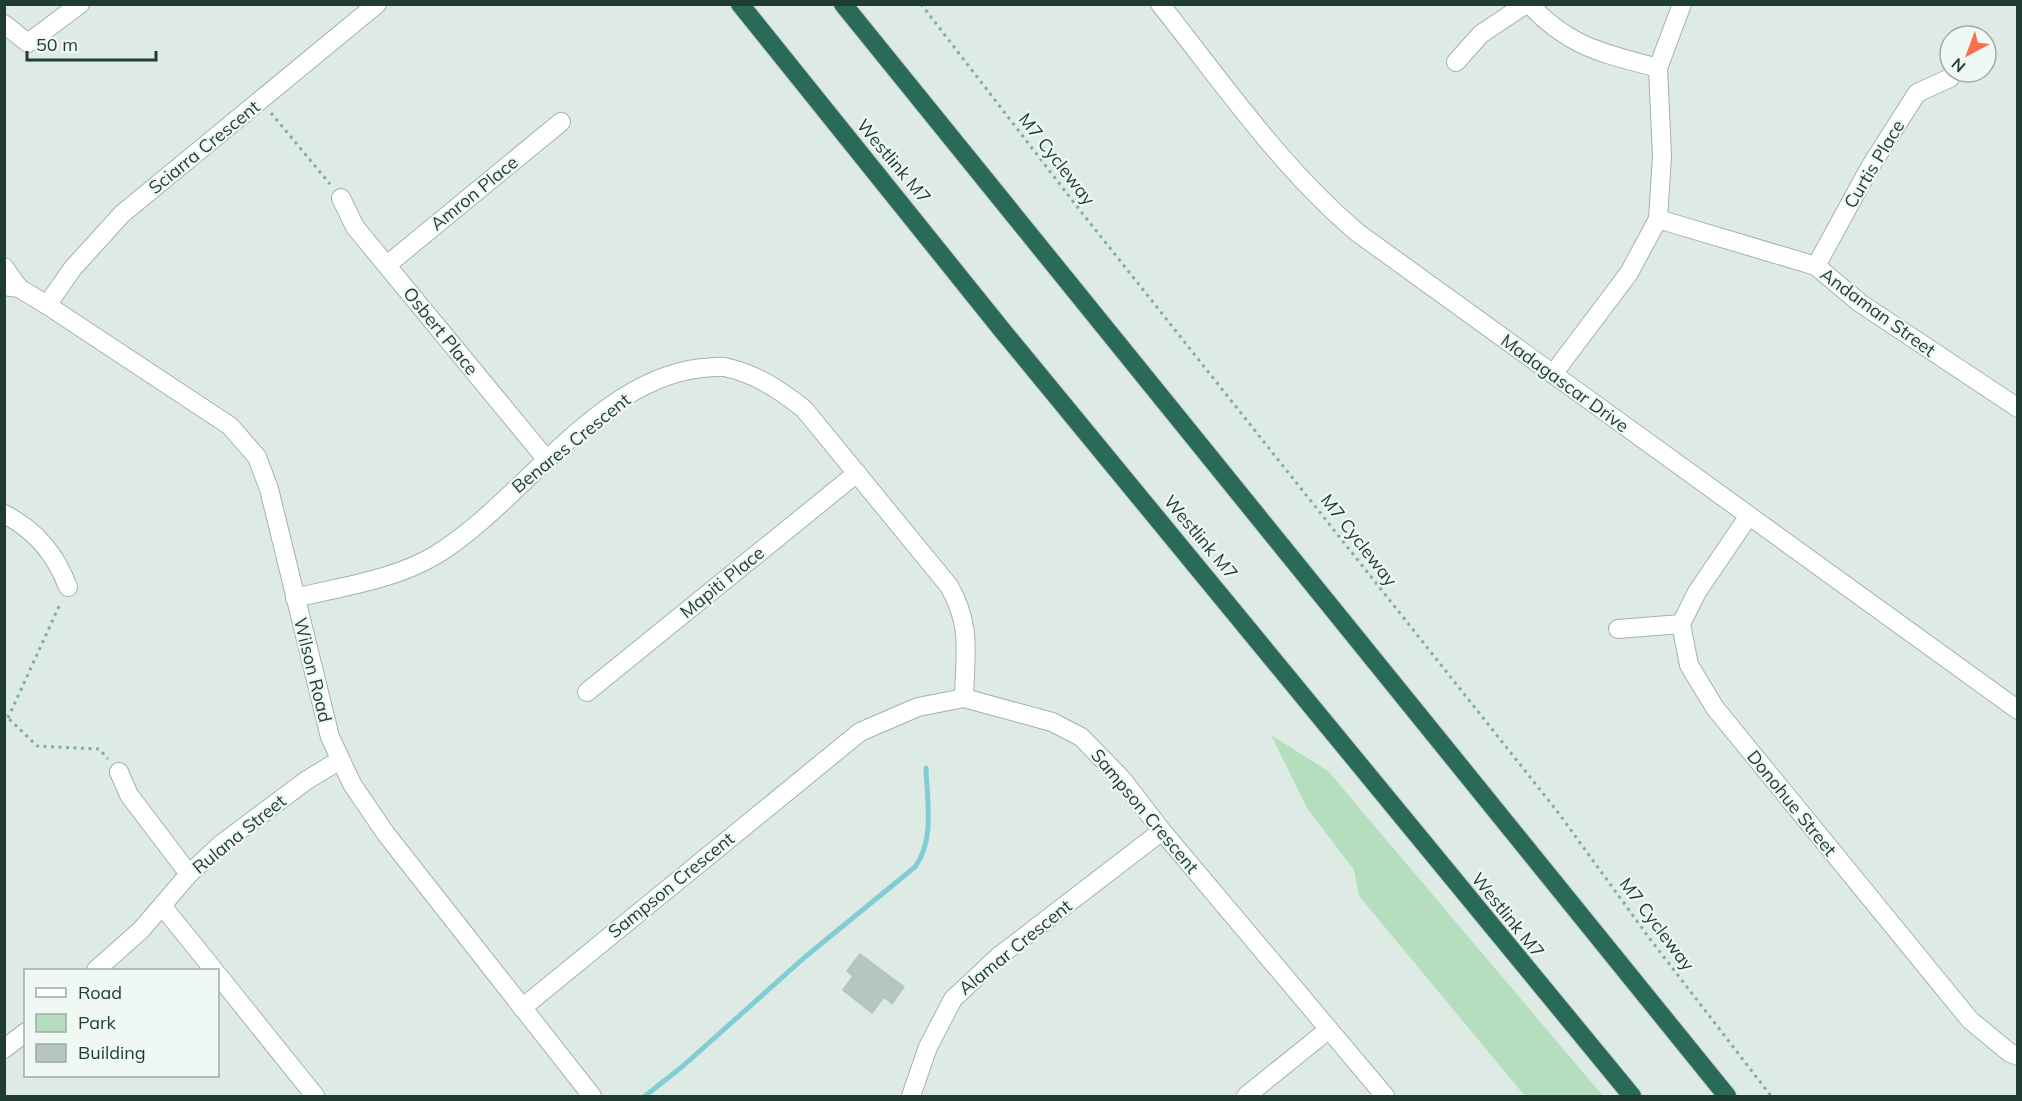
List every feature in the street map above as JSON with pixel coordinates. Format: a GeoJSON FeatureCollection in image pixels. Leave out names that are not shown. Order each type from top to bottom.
{"type":"FeatureCollection","features":[{"type":"Feature","properties":{"kind":"highway","name":"Westlink M7"},"geometry":{"type":"LineString","coordinates":[[740,4],[1009,339],[1632,1096]]}},
{"type":"Feature","properties":{"kind":"highway"},"geometry":{"type":"LineString","coordinates":[[843,4],[1727,1096]]}},
{"type":"Feature","properties":{"kind":"street"},"geometry":{"type":"LineString","coordinates":[[4,24],[28,43],[80,4]]}},
{"type":"Feature","properties":{"kind":"street","name":"Sciarra Crescent"},"geometry":{"type":"LineString","coordinates":[[47,306],[73,268],[122,214],[377,4]]}},
{"type":"Feature","properties":{"kind":"street","name":"Madagascar Drive"},"geometry":{"type":"LineString","coordinates":[[1160,4],[1270,143],[1335,214],[1380,250],[2018,710]]}},
{"type":"Feature","properties":{"kind":"street"},"geometry":{"type":"LineString","coordinates":[[1456,62],[1481,34],[1527,4],[1546,22],[1576,43],[1658,68]]}},
{"type":"Feature","properties":{"kind":"street"},"geometry":{"type":"LineString","coordinates":[[1553,374],[1629,273],[1658,219],[1662,156],[1658,68],[1682,4]]}},
{"type":"Feature","properties":{"kind":"street","name":"Curtis Place"},"geometry":{"type":"LineString","coordinates":[[1816,266],[1870,167],[1917,93],[1938,83]]}},
{"type":"Feature","properties":{"kind":"street","name":"Amron Place"},"geometry":{"type":"LineString","coordinates":[[387,265],[561,122]]}},
{"type":"Feature","properties":{"kind":"street","name":"Osbert Place"},"geometry":{"type":"LineString","coordinates":[[341,198],[355,227],[547,460]]}},
{"type":"Feature","properties":{"kind":"street","name":"Andaman Street"},"geometry":{"type":"LineString","coordinates":[[1658,219],[1816,266],[1860,303],[2018,408]]}},
{"type":"Feature","properties":{"kind":"street","name":"Wilson Road"},"geometry":{"type":"LineString","coordinates":[[4,267],[12,287],[47,306],[214,415],[250,446],[257,457],[269,489],[321,706],[340,760],[357,791],[386,834],[592,1096]]}},
{"type":"Feature","properties":{"kind":"street","name":"Benares Crescent"},"geometry":{"type":"LineString","coordinates":[[295,598],[379,577],[432,557],[459,540],[547,460],[629,394],[688,370],[722,366],[748,374],[778,389],[804,409],[949,586],[961,608],[966,632],[964,698]]}},
{"type":"Feature","properties":{"kind":"street","name":"Mapiti Place"},"geometry":{"type":"LineString","coordinates":[[587,692],[857,473]]}},
{"type":"Feature","properties":{"kind":"street"},"geometry":{"type":"LineString","coordinates":[[4,514],[39,538],[59,564],[68,587]]}},
{"type":"Feature","properties":{"kind":"street"},"geometry":{"type":"LineString","coordinates":[[1618,629],[1681,624],[1697,592],[1748,517]]}},
{"type":"Feature","properties":{"kind":"street","name":"Donohue Street"},"geometry":{"type":"LineString","coordinates":[[1681,624],[1689,665],[1715,708],[1970,1020],[2010,1053],[2018,1056]]}},
{"type":"Feature","properties":{"kind":"street","name":"Sampson Crescent"},"geometry":{"type":"LineString","coordinates":[[522,1008],[860,732],[918,707],[964,698],[1052,722],[1081,737],[1122,779],[1162,831],[1385,1096]]}},
{"type":"Feature","properties":{"kind":"street","name":"Rulana Street"},"geometry":{"type":"LineString","coordinates":[[97,969],[163,907],[189,874],[220,845],[307,780],[340,760]]}},
{"type":"Feature","properties":{"kind":"street"},"geometry":{"type":"LineString","coordinates":[[119,772],[129,795],[189,874]]}},
{"type":"Feature","properties":{"kind":"street","name":"Alamar Crescent"},"geometry":{"type":"LineString","coordinates":[[911,1096],[928,1047],[953,999],[998,957],[1162,831]]}},
{"type":"Feature","properties":{"kind":"street"},"geometry":{"type":"LineString","coordinates":[[163,907],[213,969]]}},
{"type":"Feature","properties":{"kind":"street"},"geometry":{"type":"LineString","coordinates":[[219,976],[315,1096]]}},
{"type":"Feature","properties":{"kind":"street"},"geometry":{"type":"LineString","coordinates":[[1246,1096],[1328,1030]]}},
{"type":"Feature","properties":{"kind":"street"},"geometry":{"type":"LineString","coordinates":[[4,1049],[24,1034]]}},
{"type":"Feature","properties":{"kind":"path","name":"M7 Cycleway"},"geometry":{"type":"LineString","coordinates":[[921,4],[1075,204],[1557,811],[1650,939],[1771,1096]]}},
{"type":"Feature","properties":{"kind":"path"},"geometry":{"type":"LineString","coordinates":[[261,101],[341,198]]}},
{"type":"Feature","properties":{"kind":"path"},"geometry":{"type":"LineString","coordinates":[[8,718],[68,587]]}},
{"type":"Feature","properties":{"kind":"path"},"geometry":{"type":"LineString","coordinates":[[4,714],[37,746],[99,749],[119,772]]}},
{"type":"Feature","properties":{"kind":"green space"},"geometry":{"type":"Polygon","coordinates":[[[1271,735],[1328,771],[1603,1096],[1525,1096],[1359,896],[1354,870],[1307,808],[1271,735]]]}},
{"type":"Feature","properties":{"kind":"building"},"geometry":{"type":"Polygon","coordinates":[[[860,954],[904,987],[892,1004],[884,997],[872,1013],[843,990],[853,976],[847,971],[860,954]]]}},
{"type":"Feature","properties":{"kind":"waterway"},"geometry":{"type":"LineString","coordinates":[[645,1096],[683,1066],[805,957],[915,867],[928,833],[926,768]]}}]}
